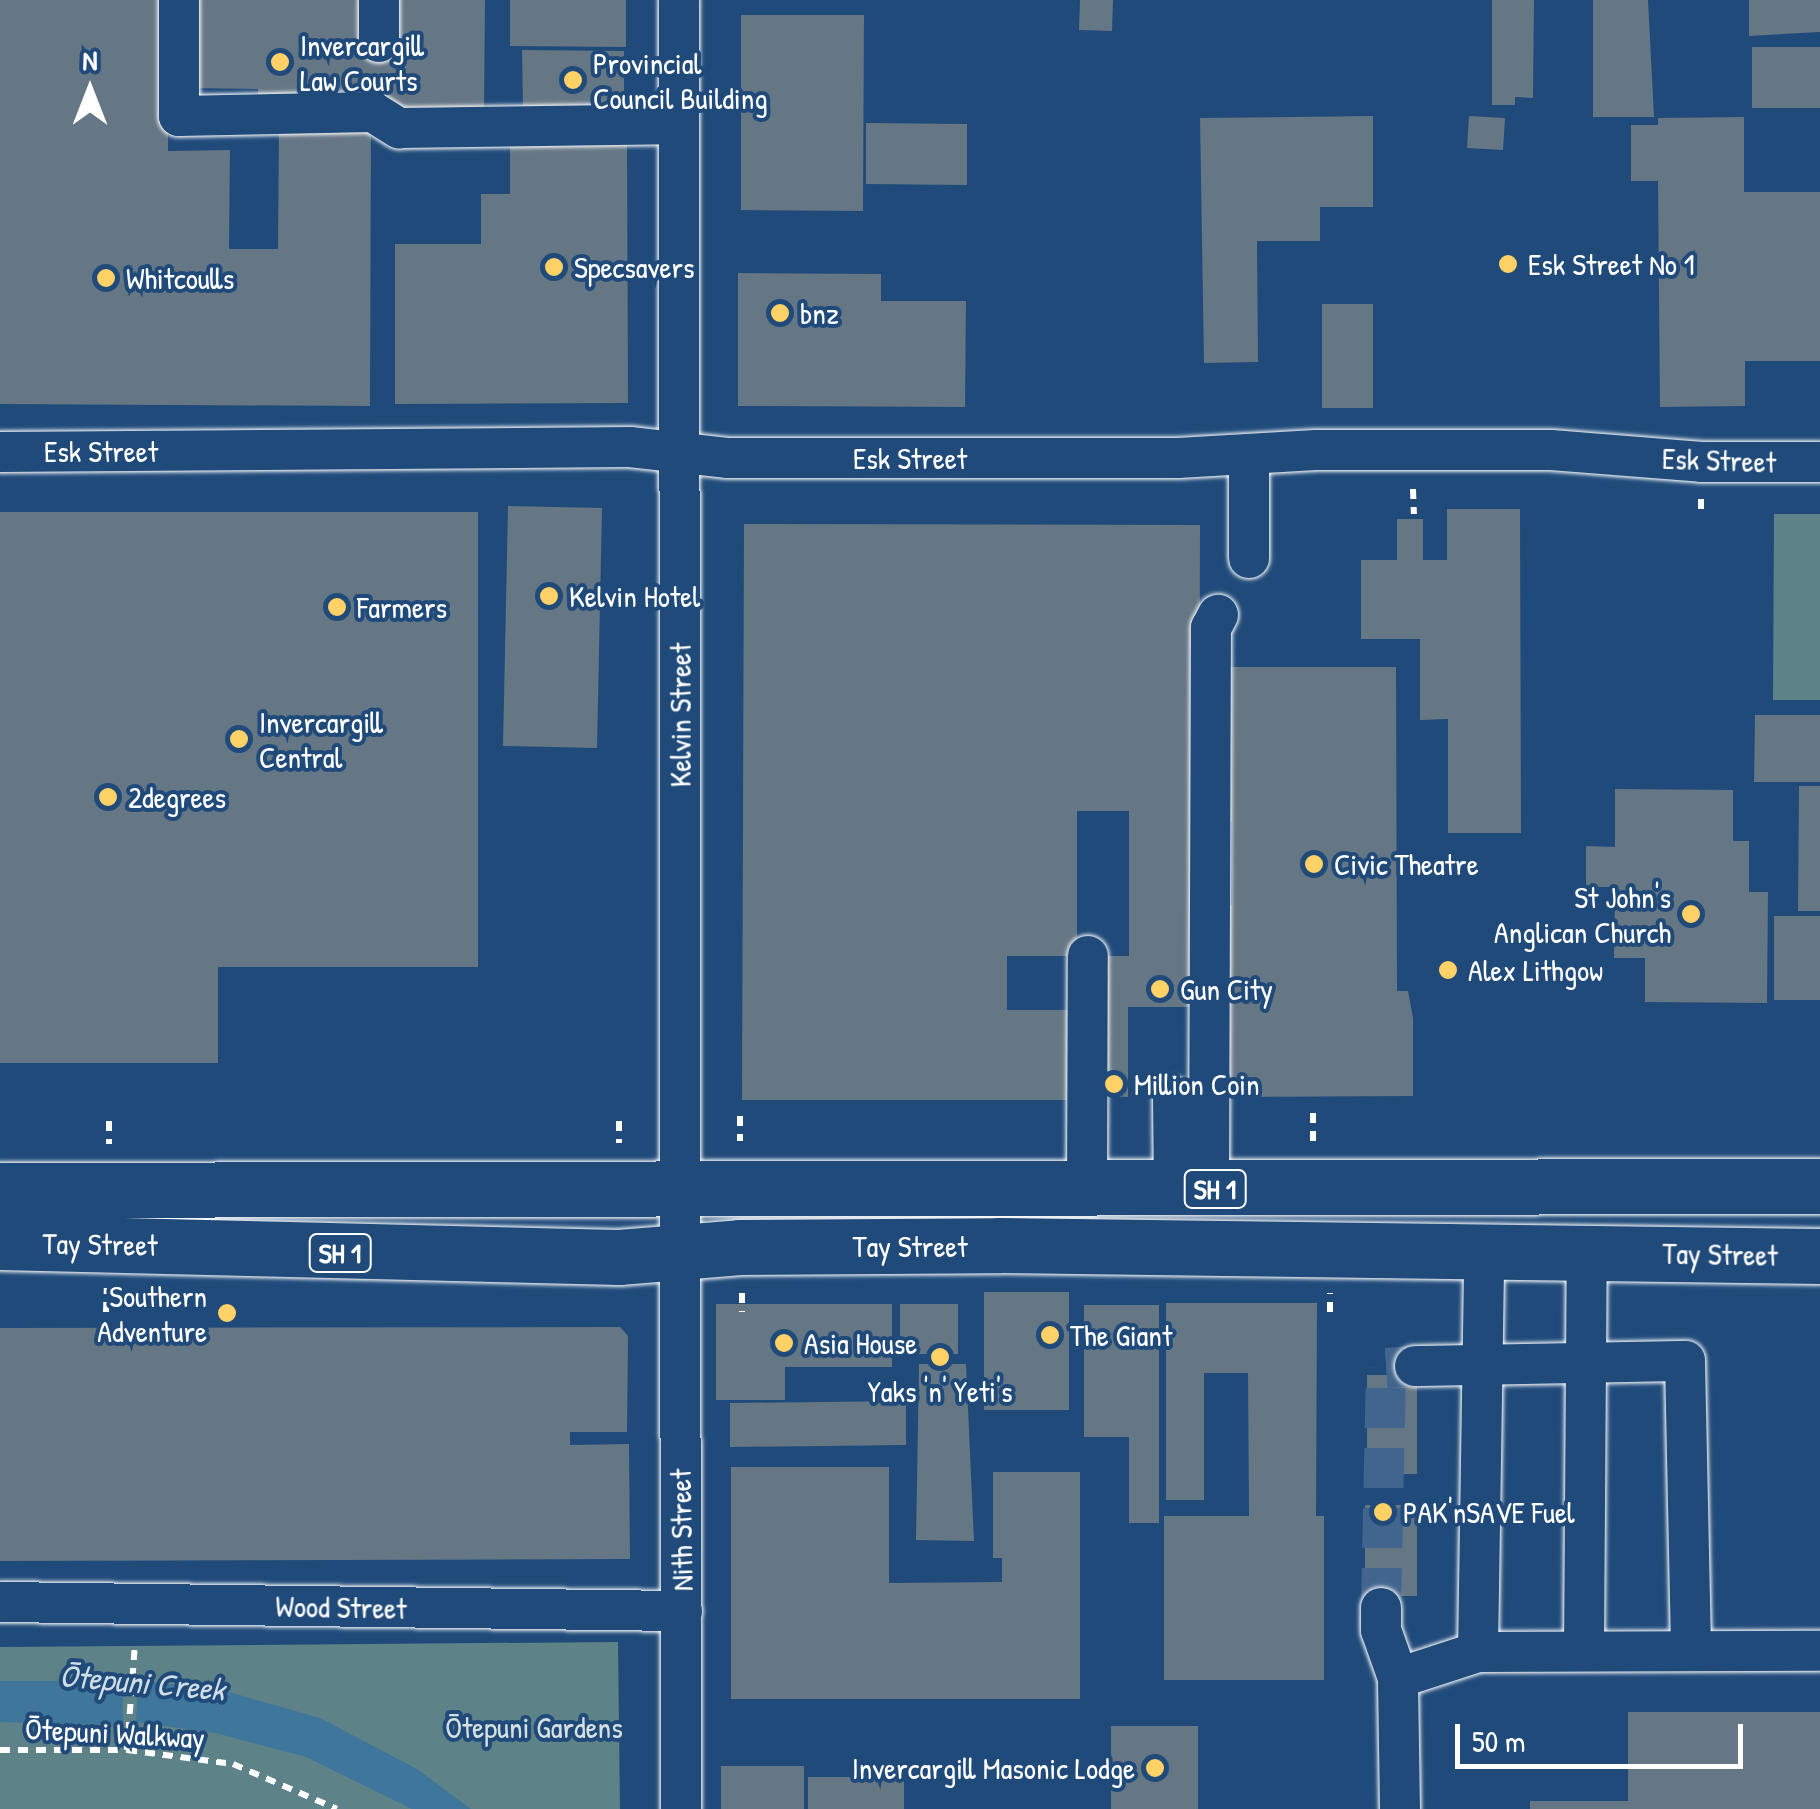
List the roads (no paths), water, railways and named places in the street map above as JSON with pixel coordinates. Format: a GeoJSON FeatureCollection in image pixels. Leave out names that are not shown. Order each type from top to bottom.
{"type":"FeatureCollection","features":[{"type":"Feature","properties":{"kind":"highway","name":"Tay Street"},"geometry":{"type":"LineString","coordinates":[[0,1190],[1820,1186]]}},
{"type":"Feature","properties":{"kind":"highway","name":"Tay Street"},"geometry":{"type":"LineString","coordinates":[[0,1242],[358,1254],[619,1257],[680,1251],[1000,1245],[1820,1256]]}},
{"type":"Feature","properties":{"kind":"street"},"geometry":{"type":"LineString","coordinates":[[179,0],[179,116],[373,112],[399,128],[678,124]]}},
{"type":"Feature","properties":{"kind":"street"},"geometry":{"type":"LineString","coordinates":[[379,0],[379,42]]}},
{"type":"Feature","properties":{"kind":"street","name":"Kelvin Street"},"geometry":{"type":"LineString","coordinates":[[679,0],[680,1251]]}},
{"type":"Feature","properties":{"kind":"street","name":"Esk Street"},"geometry":{"type":"LineString","coordinates":[[0,452],[630,447],[728,458],[1551,450],[1702,462],[1820,462]]}},
{"type":"Feature","properties":{"kind":"street"},"geometry":{"type":"LineString","coordinates":[[1248,558],[1249,454]]}},
{"type":"Feature","properties":{"kind":"street"},"geometry":{"type":"LineString","coordinates":[[1191,1189],[1212,628],[1218,615]]}},
{"type":"Feature","properties":{"kind":"street"},"geometry":{"type":"LineString","coordinates":[[1087,1188],[1088,956]]}},
{"type":"Feature","properties":{"kind":"street"},"geometry":{"type":"LineString","coordinates":[[1173,1096],[1191,1189]]}},
{"type":"Feature","properties":{"kind":"street"},"geometry":{"type":"LineString","coordinates":[[1584,1650],[1587,1250]]}},
{"type":"Feature","properties":{"kind":"street","name":"Nith Street"},"geometry":{"type":"LineString","coordinates":[[680,1251],[682,1809]]}},
{"type":"Feature","properties":{"kind":"street"},"geometry":{"type":"LineString","coordinates":[[1478,1652],[1479,1362],[1484,1251]]}},
{"type":"Feature","properties":{"kind":"street"},"geometry":{"type":"LineString","coordinates":[[1415,1366],[1685,1361],[1692,1650]]}},
{"type":"Feature","properties":{"kind":"street","name":"Wood Street"},"geometry":{"type":"LineString","coordinates":[[0,1602],[682,1611]]}},
{"type":"Feature","properties":{"kind":"street"},"geometry":{"type":"LineString","coordinates":[[1381,1608],[1381,1630],[1398,1678],[1400,1809]]}},
{"type":"Feature","properties":{"kind":"street"},"geometry":{"type":"LineString","coordinates":[[1398,1678],[1478,1652],[1820,1651]]}},
{"type":"Feature","properties":{"kind":"water"},"geometry":{"type":"Polygon","coordinates":[[[0,1681],[123,1681],[123,1725],[0,1722],[0,1681]]]}},
{"type":"Feature","properties":{"kind":"water","name":"Ōtepuni Creek"},"geometry":{"type":"Polygon","coordinates":[[[138,1681],[218,1689],[320,1718],[417,1769],[471,1809],[412,1809],[306,1757],[216,1733],[136,1722],[138,1681]]]}},
{"type":"Feature","properties":{"kind":"tunnel"},"geometry":{"type":"LineString","coordinates":[[1381,1608],[1386,1368],[1415,1366]]}},
{"type":"Feature","properties":{"kind":"place","name":"Invercargill Law Courts"},"geometry":{"type":"Point","coordinates":[280,62]}},
{"type":"Feature","properties":{"kind":"place","name":"Provincial Council Building"},"geometry":{"type":"Point","coordinates":[573,80]}},
{"type":"Feature","properties":{"kind":"place","name":"Esk Street No 1"},"geometry":{"type":"Point","coordinates":[1508,264]}},
{"type":"Feature","properties":{"kind":"place","name":"Specsavers"},"geometry":{"type":"Point","coordinates":[554,267]}},
{"type":"Feature","properties":{"kind":"place","name":"Whitcoulls"},"geometry":{"type":"Point","coordinates":[106,278]}},
{"type":"Feature","properties":{"kind":"place","name":"bnz"},"geometry":{"type":"Point","coordinates":[780,313]}},
{"type":"Feature","properties":{"kind":"place","name":"Kelvin Hotel"},"geometry":{"type":"Point","coordinates":[549,596]}},
{"type":"Feature","properties":{"kind":"place","name":"Farmers"},"geometry":{"type":"Point","coordinates":[337,607]}},
{"type":"Feature","properties":{"kind":"place","name":"Invercargill Central"},"geometry":{"type":"Point","coordinates":[239,739]}},
{"type":"Feature","properties":{"kind":"place","name":"2degrees"},"geometry":{"type":"Point","coordinates":[108,797]}},
{"type":"Feature","properties":{"kind":"place","name":"Civic Theatre"},"geometry":{"type":"Point","coordinates":[1314,864]}},
{"type":"Feature","properties":{"kind":"place","name":"St John's Anglican Church"},"geometry":{"type":"Point","coordinates":[1691,914]}},
{"type":"Feature","properties":{"kind":"place","name":"Alex Lithgow"},"geometry":{"type":"Point","coordinates":[1448,970]}},
{"type":"Feature","properties":{"kind":"place","name":"Gun City"},"geometry":{"type":"Point","coordinates":[1160,989]}},
{"type":"Feature","properties":{"kind":"place","name":"Million Coin"},"geometry":{"type":"Point","coordinates":[1114,1084]}},
{"type":"Feature","properties":{"kind":"place","name":"Southern Adventure"},"geometry":{"type":"Point","coordinates":[227,1313]}},
{"type":"Feature","properties":{"kind":"place","name":"The Giant"},"geometry":{"type":"Point","coordinates":[1050,1335]}},
{"type":"Feature","properties":{"kind":"place","name":"Asia House"},"geometry":{"type":"Point","coordinates":[784,1343]}},
{"type":"Feature","properties":{"kind":"place","name":"Yaks 'n' Yeti's"},"geometry":{"type":"Point","coordinates":[940,1357]}},
{"type":"Feature","properties":{"kind":"place","name":"PAK'nSAVE Fuel"},"geometry":{"type":"Point","coordinates":[1383,1512]}},
{"type":"Feature","properties":{"kind":"place","name":"Invercargill Masonic Lodge"},"geometry":{"type":"Point","coordinates":[1155,1768]}},
{"type":"Feature","properties":{"kind":"park label","name":"Ōtepuni Gardens"},"geometry":{"type":"Point","coordinates":[534,1727]}}]}
